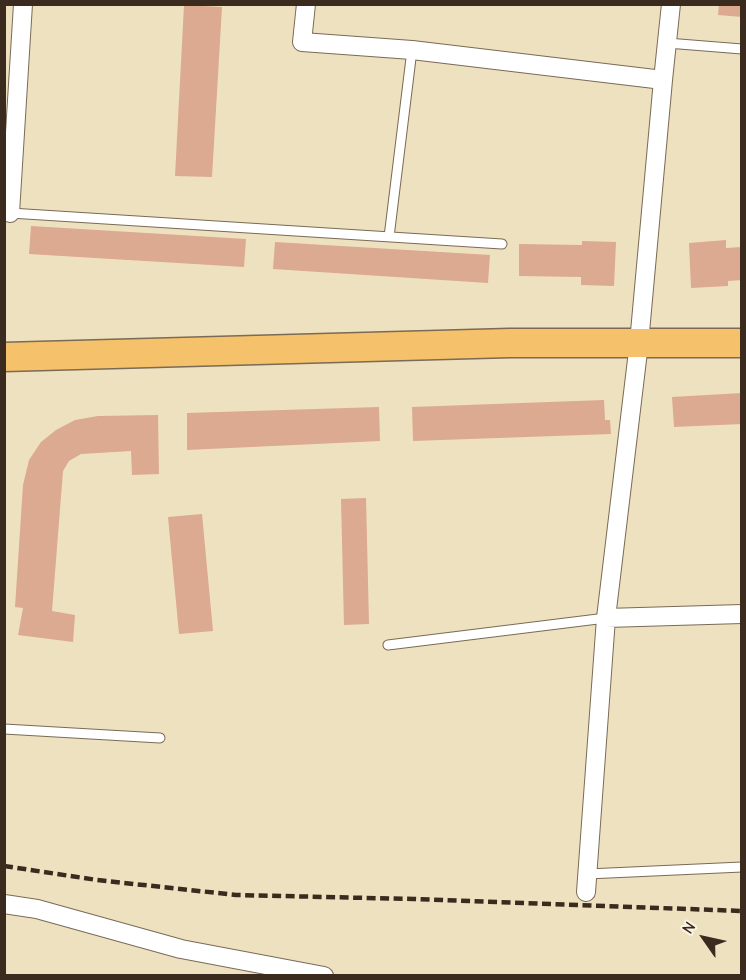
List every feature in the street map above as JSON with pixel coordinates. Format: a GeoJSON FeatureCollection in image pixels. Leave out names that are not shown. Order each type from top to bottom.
{"type":"FeatureCollection","features":[{"type":"Feature","properties":{"kind":"main road"},"geometry":{"type":"LineString","coordinates":[[4,357],[510,343],[741,343]]}},
{"type":"Feature","properties":{"kind":"street"},"geometry":{"type":"LineString","coordinates":[[10,213],[23,4]]}},
{"type":"Feature","properties":{"kind":"street"},"geometry":{"type":"LineString","coordinates":[[306,4],[302,42],[412,50],[663,80]]}},
{"type":"Feature","properties":{"kind":"street"},"geometry":{"type":"LineString","coordinates":[[586,892],[606,618],[639,343],[671,4]]}},
{"type":"Feature","properties":{"kind":"street"},"geometry":{"type":"LineString","coordinates":[[606,618],[741,614]]}},
{"type":"Feature","properties":{"kind":"street"},"geometry":{"type":"LineString","coordinates":[[4,904],[37,909],[181,949],[324,975]]}},
{"type":"Feature","properties":{"kind":"lane"},"geometry":{"type":"LineString","coordinates":[[668,43],[741,49]]}},
{"type":"Feature","properties":{"kind":"lane"},"geometry":{"type":"LineString","coordinates":[[389,237],[412,50]]}},
{"type":"Feature","properties":{"kind":"lane"},"geometry":{"type":"LineString","coordinates":[[10,213],[502,244]]}},
{"type":"Feature","properties":{"kind":"lane"},"geometry":{"type":"LineString","coordinates":[[388,645],[606,618]]}},
{"type":"Feature","properties":{"kind":"lane"},"geometry":{"type":"LineString","coordinates":[[4,729],[160,738]]}},
{"type":"Feature","properties":{"kind":"lane"},"geometry":{"type":"LineString","coordinates":[[587,874],[741,867]]}},
{"type":"Feature","properties":{"kind":"building"},"geometry":{"type":"Polygon","coordinates":[[[719,4],[742,4],[742,17],[718,15],[719,4]]]}},
{"type":"Feature","properties":{"kind":"building"},"geometry":{"type":"Polygon","coordinates":[[[184,5],[222,7],[212,177],[175,176],[184,5]]]}},
{"type":"Feature","properties":{"kind":"building"},"geometry":{"type":"Polygon","coordinates":[[[31,226],[246,239],[244,267],[29,254],[31,226]]]}},
{"type":"Feature","properties":{"kind":"building"},"geometry":{"type":"Polygon","coordinates":[[[726,240],[726,248],[742,247],[742,280],[728,281],[728,286],[691,288],[689,243],[726,240]]]}},
{"type":"Feature","properties":{"kind":"building"},"geometry":{"type":"Polygon","coordinates":[[[582,241],[616,242],[614,286],[581,285],[581,277],[519,276],[519,244],[582,245],[582,241]]]}},
{"type":"Feature","properties":{"kind":"building"},"geometry":{"type":"Polygon","coordinates":[[[275,242],[490,255],[488,283],[273,269],[275,242]]]}},
{"type":"Feature","properties":{"kind":"building"},"geometry":{"type":"Polygon","coordinates":[[[742,393],[742,424],[674,427],[672,397],[742,393]]]}},
{"type":"Feature","properties":{"kind":"building"},"geometry":{"type":"Polygon","coordinates":[[[604,400],[605,420],[610,420],[611,434],[413,441],[412,407],[604,400]]]}},
{"type":"Feature","properties":{"kind":"building"},"geometry":{"type":"Polygon","coordinates":[[[379,407],[380,441],[187,450],[187,413],[379,407]]]}},
{"type":"Feature","properties":{"kind":"building"},"geometry":{"type":"Polygon","coordinates":[[[158,415],[159,474],[132,475],[131,451],[81,454],[69,461],[63,471],[52,611],[75,615],[73,642],[18,635],[23,608],[15,607],[23,485],[29,460],[41,442],[56,430],[75,420],[98,416],[158,415]]]}},
{"type":"Feature","properties":{"kind":"building"},"geometry":{"type":"Polygon","coordinates":[[[366,498],[369,624],[344,625],[341,499],[366,498]]]}},
{"type":"Feature","properties":{"kind":"building"},"geometry":{"type":"Polygon","coordinates":[[[202,514],[213,631],[179,634],[168,517],[202,514]]]}},
{"type":"Feature","properties":{"kind":"railway"},"geometry":{"type":"LineString","coordinates":[[4,866],[97,880],[236,895],[742,911]]}}]}
